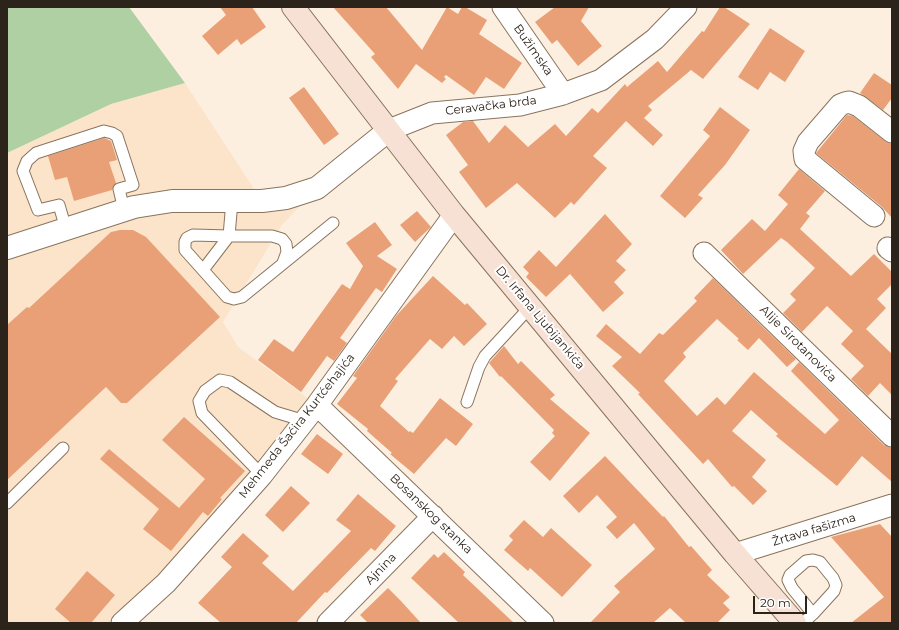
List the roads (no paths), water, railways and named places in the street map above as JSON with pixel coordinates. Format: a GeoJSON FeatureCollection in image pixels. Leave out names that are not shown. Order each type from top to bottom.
{"type":"FeatureCollection","features":[{"type":"Feature","properties":{"kind":"main road","name":"Dr. Irfana Ljubijankića"},"geometry":{"type":"LineString","coordinates":[[293,7],[454,215],[735,554],[804,618]]}},
{"type":"Feature","properties":{"kind":"street","name":"Bužimska"},"geometry":{"type":"LineString","coordinates":[[503,7],[563,94]]}},
{"type":"Feature","properties":{"kind":"street","name":"Ceravačka brda"},"geometry":{"type":"LineString","coordinates":[[388,130],[432,113],[520,104],[563,94],[601,80],[655,38],[686,7]]}},
{"type":"Feature","properties":{"kind":"street"},"geometry":{"type":"LineString","coordinates":[[874,216],[810,164],[805,159],[804,151],[808,142],[840,105],[849,102],[859,106],[892,132]]}},
{"type":"Feature","properties":{"kind":"street"},"geometry":{"type":"LineString","coordinates":[[7,248],[124,210],[172,202],[286,198],[317,188],[388,130]]}},
{"type":"Feature","properties":{"kind":"street","name":"Mehmeda Šaćira Kurtćehajića"},"geometry":{"type":"LineString","coordinates":[[122,623],[166,583],[262,475],[311,413],[454,215]]}},
{"type":"Feature","properties":{"kind":"street","name":"Alije Sirotanovića"},"geometry":{"type":"LineString","coordinates":[[704,253],[892,436]]}},
{"type":"Feature","properties":{"kind":"street","name":"Bosanskog stanka"},"geometry":{"type":"LineString","coordinates":[[311,413],[433,516],[543,623]]}},
{"type":"Feature","properties":{"kind":"street","name":"Žrtava fašizma"},"geometry":{"type":"LineString","coordinates":[[735,554],[892,506]]}},
{"type":"Feature","properties":{"kind":"street","name":"Ajnina"},"geometry":{"type":"LineString","coordinates":[[328,623],[433,516]]}},
{"type":"Feature","properties":{"kind":"lane"},"geometry":{"type":"LineString","coordinates":[[66,229],[59,205],[38,210],[23,171],[27,161],[36,153],[104,131],[117,136],[133,186],[119,189],[124,210]]}},
{"type":"Feature","properties":{"kind":"lane"},"geometry":{"type":"LineString","coordinates":[[203,270],[229,236],[232,201]]}},
{"type":"Feature","properties":{"kind":"lane"},"geometry":{"type":"LineString","coordinates":[[283,263],[287,252],[286,244],[282,239],[272,236],[193,235],[187,238],[185,242],[185,250],[227,297],[234,299],[242,297],[333,223]]}},
{"type":"Feature","properties":{"kind":"lane"},"geometry":{"type":"LineString","coordinates":[[467,402],[479,367],[485,356],[530,307]]}},
{"type":"Feature","properties":{"kind":"lane"},"geometry":{"type":"LineString","coordinates":[[262,475],[202,413],[199,401],[205,391],[220,380],[230,382],[275,412],[311,413]]}},
{"type":"Feature","properties":{"kind":"lane"},"geometry":{"type":"LineString","coordinates":[[7,503],[64,448]]}},
{"type":"Feature","properties":{"kind":"lane"},"geometry":{"type":"LineString","coordinates":[[804,618],[834,591],[836,585],[833,578],[820,562],[813,560],[806,561],[790,575],[788,580],[804,618],[804,623]]}}]}
